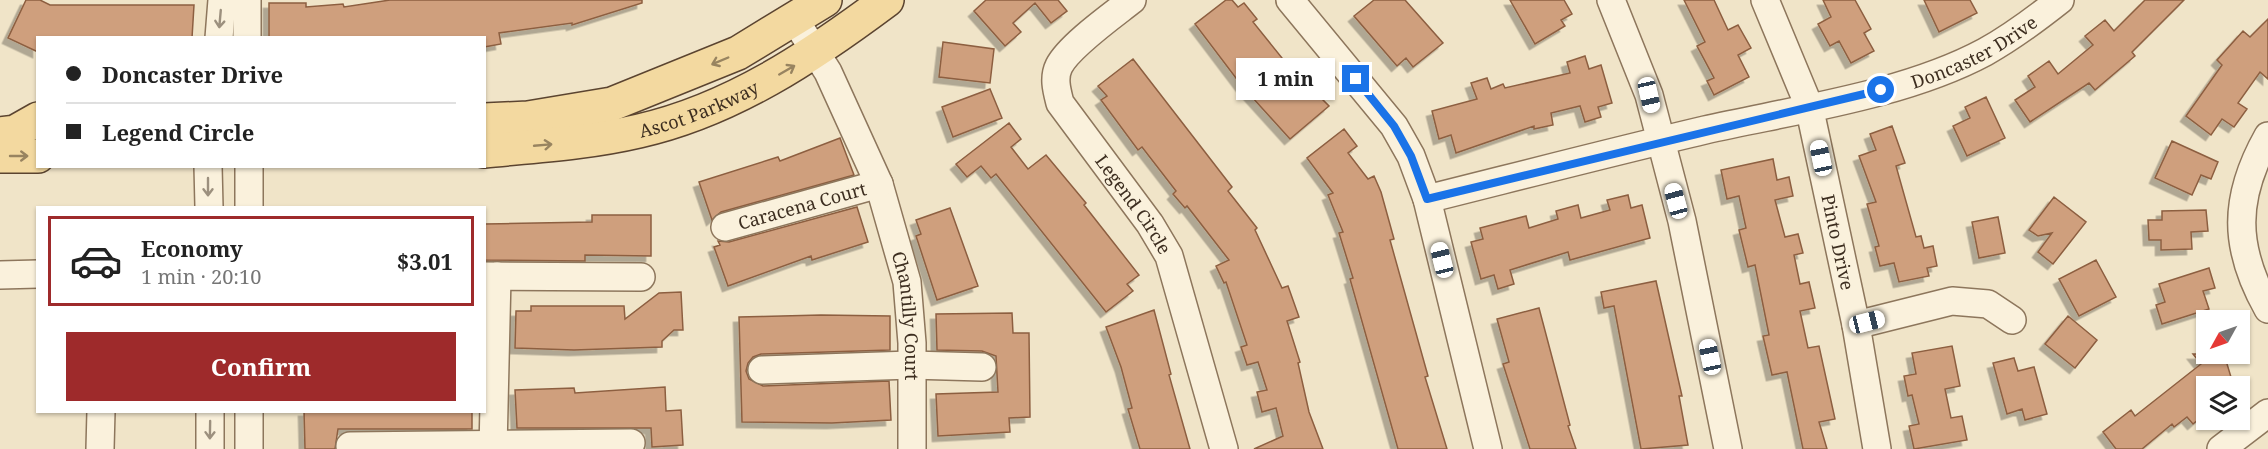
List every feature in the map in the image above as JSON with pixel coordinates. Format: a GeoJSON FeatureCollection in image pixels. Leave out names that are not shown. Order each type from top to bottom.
{"type":"FeatureCollection","features":[{"type":"Feature","properties":{"kind":"main road","name":"Ascot Parkway"},"geometry":{"type":"LineString","coordinates":[[486,120],[528,118],[612,104],[738,53],[825,0]]}},
{"type":"Feature","properties":{"kind":"main road","name":"Ascot Parkway"},"geometry":{"type":"LineString","coordinates":[[486,151],[564,143],[640,131],[722,104],[790,69],[888,0]]}},
{"type":"Feature","properties":{"kind":"main road"},"geometry":{"type":"LineString","coordinates":[[0,116],[36,118]]}},
{"type":"Feature","properties":{"kind":"main road"},"geometry":{"type":"LineString","coordinates":[[0,134],[15,132],[36,119]]}},
{"type":"Feature","properties":{"kind":"main road"},"geometry":{"type":"LineString","coordinates":[[0,156],[36,156]]}},
{"type":"Feature","properties":{"kind":"street"},"geometry":{"type":"LineString","coordinates":[[219,36],[222,0]]}},
{"type":"Feature","properties":{"kind":"street"},"geometry":{"type":"LineString","coordinates":[[247,0],[247,36]]}},
{"type":"Feature","properties":{"kind":"street","name":"Legend Circle"},"geometry":{"type":"LineString","coordinates":[[1132,0],[1071,52],[1059,66],[1055,83],[1060,103],[1150,224],[1169,256],[1224,449]]}},
{"type":"Feature","properties":{"kind":"street"},"geometry":{"type":"LineString","coordinates":[[1290,0],[1394,126],[1411,156],[1427,199],[1488,449]]}},
{"type":"Feature","properties":{"kind":"street"},"geometry":{"type":"LineString","coordinates":[[1611,0],[1649,95],[1682,221],[1728,449]]}},
{"type":"Feature","properties":{"kind":"street","name":"Pinto Drive"},"geometry":{"type":"LineString","coordinates":[[1765,0],[1809,106],[1856,325],[1877,449]]}},
{"type":"Feature","properties":{"kind":"street","name":"Doncaster Drive"},"geometry":{"type":"LineString","coordinates":[[1427,199],[1809,106],[1846,100],[1943,70],[1984,53],[2030,10],[2060,0]]}},
{"type":"Feature","properties":{"kind":"street","name":"Chantilly Court"},"geometry":{"type":"LineString","coordinates":[[795,20],[822,46],[857,118],[867,164],[879,184],[907,282],[912,449]]}},
{"type":"Feature","properties":{"kind":"street"},"geometry":{"type":"LineString","coordinates":[[2268,136],[2251,167],[2242,207],[2241,226],[2256,289],[2268,309]]}},
{"type":"Feature","properties":{"kind":"street"},"geometry":{"type":"LineString","coordinates":[[208,168],[209,206]]}},
{"type":"Feature","properties":{"kind":"street"},"geometry":{"type":"LineString","coordinates":[[249,168],[249,206]]}},
{"type":"Feature","properties":{"kind":"street","name":"Caracena Court"},"geometry":{"type":"LineString","coordinates":[[725,226],[879,184]]}},
{"type":"Feature","properties":{"kind":"street"},"geometry":{"type":"LineString","coordinates":[[0,275],[36,274]]}},
{"type":"Feature","properties":{"kind":"street"},"geometry":{"type":"LineString","coordinates":[[493,447],[491,276],[641,277]]}},
{"type":"Feature","properties":{"kind":"street"},"geometry":{"type":"LineString","coordinates":[[1856,325],[1952,301],[1988,303],[2012,320]]}},
{"type":"Feature","properties":{"kind":"street"},"geometry":{"type":"LineString","coordinates":[[762,370],[911,365],[982,367]]}},
{"type":"Feature","properties":{"kind":"street"},"geometry":{"type":"LineString","coordinates":[[100,449],[101,413]]}},
{"type":"Feature","properties":{"kind":"street"},"geometry":{"type":"LineString","coordinates":[[210,413],[210,449]]}},
{"type":"Feature","properties":{"kind":"street"},"geometry":{"type":"LineString","coordinates":[[249,413],[249,449]]}},
{"type":"Feature","properties":{"kind":"street"},"geometry":{"type":"LineString","coordinates":[[2221,449],[2268,413]]}},
{"type":"Feature","properties":{"kind":"street"},"geometry":{"type":"LineString","coordinates":[[350,446],[493,447],[631,443]]}},
{"type":"Feature","properties":{"kind":"building"},"geometry":{"type":"Polygon","coordinates":[[[26,0],[40,0],[50,5],[194,5],[192,36],[36,36],[36,51],[8,38],[26,0]]]}},
{"type":"Feature","properties":{"kind":"building"},"geometry":{"type":"Polygon","coordinates":[[[390,0],[642,0],[642,3],[572,25],[572,23],[499,33],[501,44],[486,47],[486,36],[269,36],[269,3],[306,3],[306,7],[343,4],[344,7],[390,0]]]}},
{"type":"Feature","properties":{"kind":"building"},"geometry":{"type":"Polygon","coordinates":[[[986,0],[1058,0],[1067,11],[1051,23],[1035,3],[1013,23],[1021,32],[1005,46],[974,11],[986,0]]]}},
{"type":"Feature","properties":{"kind":"building"},"geometry":{"type":"Polygon","coordinates":[[[1226,0],[1232,0],[1238,7],[1244,3],[1257,19],[1253,22],[1286,63],[1329,106],[1290,139],[1242,86],[1195,24],[1226,0]]]}},
{"type":"Feature","properties":{"kind":"building"},"geometry":{"type":"Polygon","coordinates":[[[1374,0],[1405,0],[1443,43],[1413,67],[1406,58],[1397,66],[1354,16],[1374,0]]]}},
{"type":"Feature","properties":{"kind":"building"},"geometry":{"type":"Polygon","coordinates":[[[1510,0],[1564,0],[1572,14],[1561,20],[1565,26],[1535,44],[1510,0]]]}},
{"type":"Feature","properties":{"kind":"building"},"geometry":{"type":"Polygon","coordinates":[[[1684,0],[1714,0],[1728,30],[1738,25],[1751,48],[1738,55],[1749,77],[1714,95],[1707,81],[1714,78],[1697,46],[1705,42],[1684,0]]]}},
{"type":"Feature","properties":{"kind":"building"},"geometry":{"type":"Polygon","coordinates":[[[1823,0],[1855,0],[1871,29],[1864,33],[1874,51],[1851,63],[1839,41],[1830,46],[1818,24],[1831,17],[1823,0]]]}},
{"type":"Feature","properties":{"kind":"building"},"geometry":{"type":"Polygon","coordinates":[[[1924,0],[1970,0],[1977,13],[1939,32],[1924,0]]]}},
{"type":"Feature","properties":{"kind":"building"},"geometry":{"type":"Polygon","coordinates":[[[2145,0],[2184,0],[2132,52],[2135,56],[2095,90],[2089,83],[2030,122],[2015,100],[2035,87],[2028,76],[2049,61],[2058,74],[2093,45],[2085,36],[2105,20],[2114,31],[2145,0]]]}},
{"type":"Feature","properties":{"kind":"building"},"geometry":{"type":"Polygon","coordinates":[[[2268,19],[2268,79],[2260,72],[2238,103],[2247,109],[2234,127],[2222,119],[2211,135],[2186,116],[2222,65],[2217,60],[2243,31],[2250,37],[2268,19]]]}},
{"type":"Feature","properties":{"kind":"building"},"geometry":{"type":"Polygon","coordinates":[[[943,42],[994,49],[990,83],[939,77],[943,42]]]}},
{"type":"Feature","properties":{"kind":"building"},"geometry":{"type":"Polygon","coordinates":[[[1585,56],[1589,69],[1601,65],[1612,103],[1598,107],[1601,117],[1585,122],[1580,106],[1551,113],[1553,125],[1534,129],[1534,126],[1456,153],[1451,135],[1439,139],[1432,111],[1477,99],[1471,83],[1487,78],[1491,89],[1503,84],[1505,88],[1570,73],[1567,62],[1585,56]]]}},
{"type":"Feature","properties":{"kind":"building"},"geometry":{"type":"Polygon","coordinates":[[[1133,59],[1232,187],[1228,191],[1257,228],[1255,230],[1282,288],[1288,286],[1299,317],[1287,321],[1300,362],[1298,363],[1309,412],[1323,449],[1254,449],[1283,436],[1276,408],[1262,412],[1257,392],[1267,390],[1258,362],[1247,365],[1241,347],[1247,345],[1226,282],[1224,283],[1216,266],[1229,260],[1187,206],[1185,208],[1173,194],[1176,191],[1142,147],[1138,150],[1101,100],[1107,96],[1098,86],[1133,59]]]}},
{"type":"Feature","properties":{"kind":"building"},"geometry":{"type":"Polygon","coordinates":[[[990,89],[1002,118],[953,137],[942,107],[990,89]]]}},
{"type":"Feature","properties":{"kind":"building"},"geometry":{"type":"Polygon","coordinates":[[[1986,97],[2005,138],[1967,156],[1953,126],[1970,118],[1965,107],[1986,97]]]}},
{"type":"Feature","properties":{"kind":"building"},"geometry":{"type":"Polygon","coordinates":[[[1009,123],[1021,139],[1011,147],[1028,169],[1046,155],[1086,203],[1084,205],[1139,275],[1127,284],[1133,291],[1106,312],[996,174],[991,178],[981,166],[967,177],[956,164],[1009,123]]]}},
{"type":"Feature","properties":{"kind":"building"},"geometry":{"type":"Polygon","coordinates":[[[1892,126],[1905,163],[1896,166],[1916,237],[1921,236],[1924,248],[1933,246],[1937,266],[1927,268],[1929,276],[1899,282],[1894,263],[1880,266],[1875,247],[1879,246],[1867,204],[1876,202],[1859,156],[1876,150],[1870,134],[1892,126]]]}},
{"type":"Feature","properties":{"kind":"building"},"geometry":{"type":"Polygon","coordinates":[[[1344,129],[1357,146],[1348,153],[1368,179],[1374,176],[1381,192],[1394,239],[1390,240],[1428,376],[1425,377],[1447,449],[1398,449],[1350,279],[1353,278],[1339,233],[1343,232],[1328,195],[1333,193],[1307,158],[1344,129]]]}},
{"type":"Feature","properties":{"kind":"building"},"geometry":{"type":"Polygon","coordinates":[[[840,138],[854,175],[721,212],[712,220],[699,182],[778,157],[780,161],[840,138]]]}},
{"type":"Feature","properties":{"kind":"building"},"geometry":{"type":"Polygon","coordinates":[[[2172,141],[2218,162],[2211,179],[2201,175],[2192,195],[2155,178],[2172,141]]]}},
{"type":"Feature","properties":{"kind":"building"},"geometry":{"type":"Polygon","coordinates":[[[1773,159],[1777,180],[1789,177],[1793,196],[1775,200],[1785,237],[1798,234],[1803,253],[1794,255],[1800,284],[1809,282],[1815,308],[1800,311],[1808,348],[1819,346],[1835,419],[1819,422],[1827,449],[1803,449],[1787,372],[1772,375],[1763,336],[1769,335],[1755,265],[1748,267],[1739,230],[1746,228],[1739,196],[1727,199],[1721,170],[1773,159]]]}},
{"type":"Feature","properties":{"kind":"building"},"geometry":{"type":"Polygon","coordinates":[[[1628,195],[1631,208],[1642,205],[1650,238],[1570,260],[1568,252],[1510,270],[1514,284],[1498,289],[1494,275],[1481,279],[1471,242],[1483,239],[1480,228],[1526,216],[1529,228],[1558,219],[1556,211],[1578,205],[1581,218],[1610,210],[1607,200],[1628,195]]]}},
{"type":"Feature","properties":{"kind":"building"},"geometry":{"type":"Polygon","coordinates":[[[2054,197],[2086,222],[2053,264],[2038,252],[2052,233],[2038,236],[2029,230],[2054,197]]]}},
{"type":"Feature","properties":{"kind":"building"},"geometry":{"type":"Polygon","coordinates":[[[857,207],[868,242],[812,260],[811,256],[728,286],[714,247],[720,245],[718,241],[729,242],[857,207]]]}},
{"type":"Feature","properties":{"kind":"building"},"geometry":{"type":"Polygon","coordinates":[[[950,208],[978,286],[937,300],[916,236],[921,234],[916,220],[950,208]]]}},
{"type":"Feature","properties":{"kind":"building"},"geometry":{"type":"Polygon","coordinates":[[[2206,210],[2208,231],[2191,232],[2192,249],[2161,250],[2161,240],[2149,240],[2148,220],[2162,220],[2162,211],[2206,210]]]}},
{"type":"Feature","properties":{"kind":"building"},"geometry":{"type":"Polygon","coordinates":[[[592,215],[651,215],[651,256],[585,255],[585,261],[486,260],[486,224],[592,222],[592,215]]]}},
{"type":"Feature","properties":{"kind":"building"},"geometry":{"type":"Polygon","coordinates":[[[1998,217],[2005,253],[1979,258],[1972,222],[1998,217]]]}},
{"type":"Feature","properties":{"kind":"building"},"geometry":{"type":"Polygon","coordinates":[[[2096,260],[2116,297],[2079,316],[2059,279],[2096,260]]]}},
{"type":"Feature","properties":{"kind":"building"},"geometry":{"type":"Polygon","coordinates":[[[2209,268],[2215,288],[2203,291],[2209,309],[2196,310],[2196,313],[2162,324],[2156,305],[2165,302],[2159,284],[2209,268]]]}},
{"type":"Feature","properties":{"kind":"building"},"geometry":{"type":"Polygon","coordinates":[[[1656,281],[1682,396],[1679,396],[1688,445],[1641,449],[1614,306],[1604,308],[1601,292],[1656,281]]]}},
{"type":"Feature","properties":{"kind":"building"},"geometry":{"type":"Polygon","coordinates":[[[681,292],[683,330],[674,330],[662,341],[662,347],[574,350],[515,348],[516,311],[531,311],[531,306],[624,306],[625,319],[659,293],[681,292]]]}},
{"type":"Feature","properties":{"kind":"building"},"geometry":{"type":"Polygon","coordinates":[[[1539,308],[1570,425],[1568,426],[1576,449],[1530,449],[1503,364],[1509,362],[1497,319],[1539,308]]]}},
{"type":"Feature","properties":{"kind":"building"},"geometry":{"type":"Polygon","coordinates":[[[1154,310],[1190,449],[1140,449],[1128,409],[1132,408],[1121,367],[1106,327],[1154,310]]]}},
{"type":"Feature","properties":{"kind":"building"},"geometry":{"type":"Polygon","coordinates":[[[1012,313],[1013,333],[1029,333],[1030,417],[1009,418],[1010,432],[938,436],[936,394],[998,392],[996,356],[982,351],[937,350],[936,314],[1012,313]]]}},
{"type":"Feature","properties":{"kind":"building"},"geometry":{"type":"Polygon","coordinates":[[[890,316],[890,350],[761,354],[753,357],[748,363],[746,371],[749,379],[763,386],[889,381],[891,420],[832,423],[742,422],[739,317],[890,316]]]}},
{"type":"Feature","properties":{"kind":"building"},"geometry":{"type":"Polygon","coordinates":[[[2068,316],[2097,340],[2075,368],[2045,344],[2068,316]]]}},
{"type":"Feature","properties":{"kind":"building"},"geometry":{"type":"Polygon","coordinates":[[[1952,346],[1960,386],[1945,389],[1951,418],[1962,416],[1967,440],[1914,449],[1909,426],[1919,424],[1912,395],[1908,396],[1904,376],[1916,374],[1912,353],[1952,346]]]}},
{"type":"Feature","properties":{"kind":"building"},"geometry":{"type":"Polygon","coordinates":[[[2014,358],[2018,371],[2034,367],[2047,414],[2025,420],[2022,409],[2007,414],[1993,363],[2014,358]]]}},
{"type":"Feature","properties":{"kind":"building"},"geometry":{"type":"Polygon","coordinates":[[[2201,364],[2227,364],[2231,376],[2196,376],[2196,421],[2193,424],[2187,417],[2174,427],[2172,424],[2142,449],[2116,449],[2103,432],[2131,410],[2135,416],[2201,364]]]}},
{"type":"Feature","properties":{"kind":"building"},"geometry":{"type":"Polygon","coordinates":[[[665,387],[666,411],[681,410],[683,445],[652,447],[651,428],[517,428],[515,390],[574,388],[575,393],[665,387]]]}},
{"type":"Feature","properties":{"kind":"building"},"geometry":{"type":"Polygon","coordinates":[[[304,413],[472,413],[472,429],[338,429],[335,449],[305,449],[304,413]]]}},
{"type":"Feature","properties":{"kind":"route"},"geometry":{"type":"LineString","coordinates":[[1356,79],[1394,126],[1411,156],[1427,199],[1881,90]]}}]}
